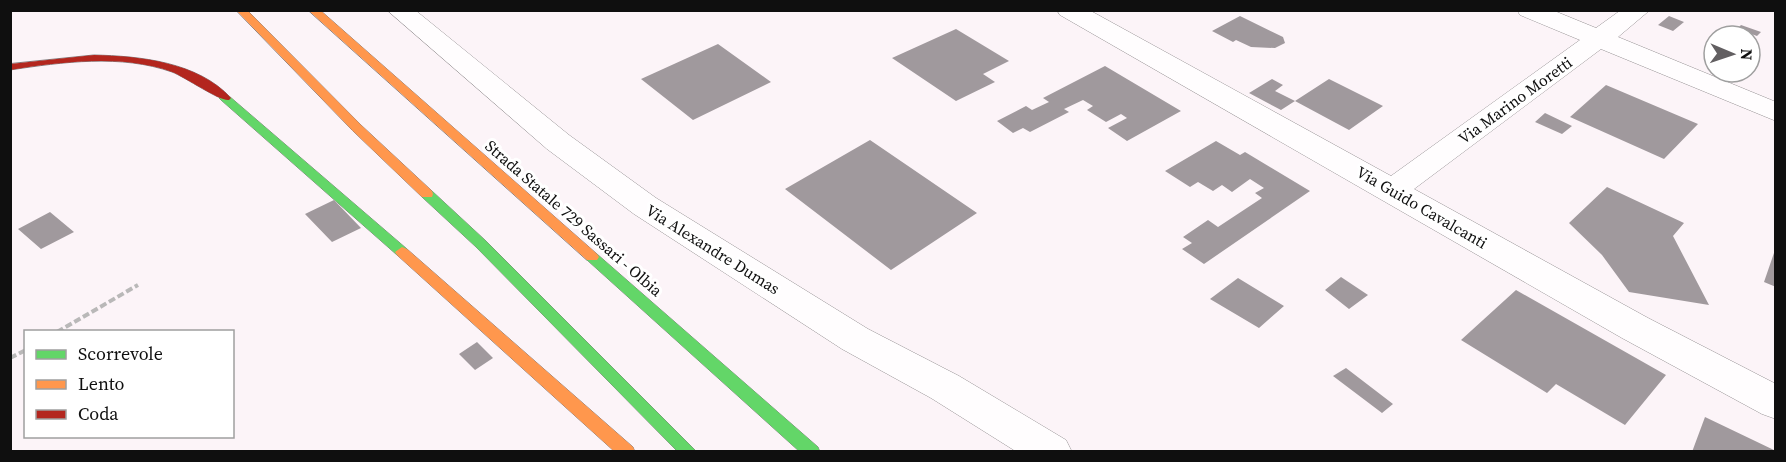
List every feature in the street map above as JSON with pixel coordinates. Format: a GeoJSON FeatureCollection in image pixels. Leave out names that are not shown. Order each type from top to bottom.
{"type":"FeatureCollection","features":[{"type":"Feature","properties":{"kind":"highway"},"geometry":{"type":"LineString","coordinates":[[241,10],[357,128],[481,244],[689,452]]}},
{"type":"Feature","properties":{"kind":"highway","name":"Strada Statale 729 Sassari - Olbia"},"geometry":{"type":"LineString","coordinates":[[313,10],[812,452]]}},
{"type":"Feature","properties":{"kind":"highway"},"geometry":{"type":"LineString","coordinates":[[10,67],[73,59],[129,60],[157,63],[185,72],[213,87],[359,213],[627,452]]}},
{"type":"Feature","properties":{"kind":"street","name":"Via Alexandre Dumas"},"geometry":{"type":"LineString","coordinates":[[399,10],[558,142],[645,206],[855,339],[945,387],[1052,452]]}},
{"type":"Feature","properties":{"kind":"street","name":"Via Guido Cavalcanti"},"geometry":{"type":"LineString","coordinates":[[1069,10],[1635,328],[1776,403]]}},
{"type":"Feature","properties":{"kind":"street"},"geometry":{"type":"LineString","coordinates":[[1529,10],[1776,111]]}},
{"type":"Feature","properties":{"kind":"street","name":"Via Marino Moretti"},"geometry":{"type":"LineString","coordinates":[[1392,190],[1638,10]]}},
{"type":"Feature","properties":{"kind":"path"},"geometry":{"type":"LineString","coordinates":[[60,330],[138,285]]}},
{"type":"Feature","properties":{"kind":"path"},"geometry":{"type":"LineString","coordinates":[[10,358],[24,351]]}},
{"type":"Feature","properties":{"kind":"building"},"geometry":{"type":"Polygon","coordinates":[[[1240,16],[1283,37],[1285,43],[1275,48],[1251,47],[1236,40],[1233,42],[1212,31],[1240,16]]]}},
{"type":"Feature","properties":{"kind":"building"},"geometry":{"type":"Polygon","coordinates":[[[1669,16],[1684,22],[1673,31],[1658,25],[1669,16]]]}},
{"type":"Feature","properties":{"kind":"building"},"geometry":{"type":"Polygon","coordinates":[[[956,29],[1009,61],[983,74],[995,82],[956,101],[892,58],[956,29]]]}},
{"type":"Feature","properties":{"kind":"building"},"geometry":{"type":"Polygon","coordinates":[[[718,44],[771,82],[693,120],[641,79],[718,44]]]}},
{"type":"Feature","properties":{"kind":"building"},"geometry":{"type":"Polygon","coordinates":[[[1105,66],[1181,111],[1127,141],[1108,128],[1127,118],[1121,114],[1106,122],[1087,110],[1093,106],[1083,100],[1064,109],[1069,112],[1030,132],[1023,128],[1013,133],[997,121],[1026,106],[1032,110],[1049,102],[1043,98],[1105,66]]]}},
{"type":"Feature","properties":{"kind":"building"},"geometry":{"type":"Polygon","coordinates":[[[1272,79],[1283,85],[1275,91],[1295,101],[1281,110],[1249,93],[1272,79]]]}},
{"type":"Feature","properties":{"kind":"building"},"geometry":{"type":"Polygon","coordinates":[[[1329,79],[1383,106],[1349,130],[1295,101],[1329,79]]]}},
{"type":"Feature","properties":{"kind":"building"},"geometry":{"type":"Polygon","coordinates":[[[1606,85],[1698,124],[1664,159],[1570,117],[1606,85]]]}},
{"type":"Feature","properties":{"kind":"building"},"geometry":{"type":"Polygon","coordinates":[[[1545,113],[1572,126],[1562,134],[1535,122],[1545,113]]]}},
{"type":"Feature","properties":{"kind":"building"},"geometry":{"type":"Polygon","coordinates":[[[870,140],[977,213],[891,270],[785,189],[870,140]]]}},
{"type":"Feature","properties":{"kind":"building"},"geometry":{"type":"Polygon","coordinates":[[[1216,141],[1240,155],[1245,152],[1310,191],[1204,264],[1182,249],[1192,243],[1183,237],[1208,220],[1218,227],[1262,198],[1255,193],[1264,188],[1250,179],[1232,192],[1222,185],[1213,191],[1198,182],[1190,187],[1165,171],[1216,141]]]}},
{"type":"Feature","properties":{"kind":"building"},"geometry":{"type":"Polygon","coordinates":[[[1607,187],[1684,223],[1673,236],[1709,305],[1629,292],[1602,255],[1569,223],[1607,187]]]}},
{"type":"Feature","properties":{"kind":"building"},"geometry":{"type":"Polygon","coordinates":[[[334,200],[361,228],[332,242],[305,214],[334,200]]]}},
{"type":"Feature","properties":{"kind":"building"},"geometry":{"type":"Polygon","coordinates":[[[50,212],[74,232],[41,249],[18,229],[50,212]]]}},
{"type":"Feature","properties":{"kind":"building"},"geometry":{"type":"Polygon","coordinates":[[[1776,250],[1776,287],[1764,282],[1776,250]]]}},
{"type":"Feature","properties":{"kind":"building"},"geometry":{"type":"Polygon","coordinates":[[[1341,277],[1368,295],[1349,309],[1325,290],[1341,277]]]}},
{"type":"Feature","properties":{"kind":"building"},"geometry":{"type":"Polygon","coordinates":[[[1238,278],[1284,306],[1259,328],[1210,299],[1238,278]]]}},
{"type":"Feature","properties":{"kind":"building"},"geometry":{"type":"Polygon","coordinates":[[[1516,290],[1666,375],[1625,425],[1556,384],[1547,393],[1461,340],[1516,290]]]}},
{"type":"Feature","properties":{"kind":"building"},"geometry":{"type":"Polygon","coordinates":[[[477,342],[493,358],[475,370],[459,354],[477,342]]]}},
{"type":"Feature","properties":{"kind":"building"},"geometry":{"type":"Polygon","coordinates":[[[1346,368],[1393,404],[1382,413],[1333,376],[1346,368]]]}},
{"type":"Feature","properties":{"kind":"building"},"geometry":{"type":"Polygon","coordinates":[[[1705,417],[1776,451],[1776,452],[1692,452],[1705,417]]]}},
{"type":"Feature","properties":{"kind":"traffic: fast"},"geometry":{"type":"LineString","coordinates":[[225,98],[402,252]]}},
{"type":"Feature","properties":{"kind":"traffic: fast"},"geometry":{"type":"LineString","coordinates":[[427,194],[481,244],[689,452]]}},
{"type":"Feature","properties":{"kind":"traffic: fast"},"geometry":{"type":"LineString","coordinates":[[592,257],[812,452]]}},
{"type":"Feature","properties":{"kind":"traffic: slow"},"geometry":{"type":"LineString","coordinates":[[241,10],[357,128],[427,194]]}},
{"type":"Feature","properties":{"kind":"traffic: slow"},"geometry":{"type":"LineString","coordinates":[[313,10],[592,257]]}},
{"type":"Feature","properties":{"kind":"traffic: slow"},"geometry":{"type":"LineString","coordinates":[[402,252],[627,452]]}},
{"type":"Feature","properties":{"kind":"traffic: jam"},"geometry":{"type":"LineString","coordinates":[[10,67],[94,58],[150,63],[176,70],[202,82],[225,98]]}}]}
